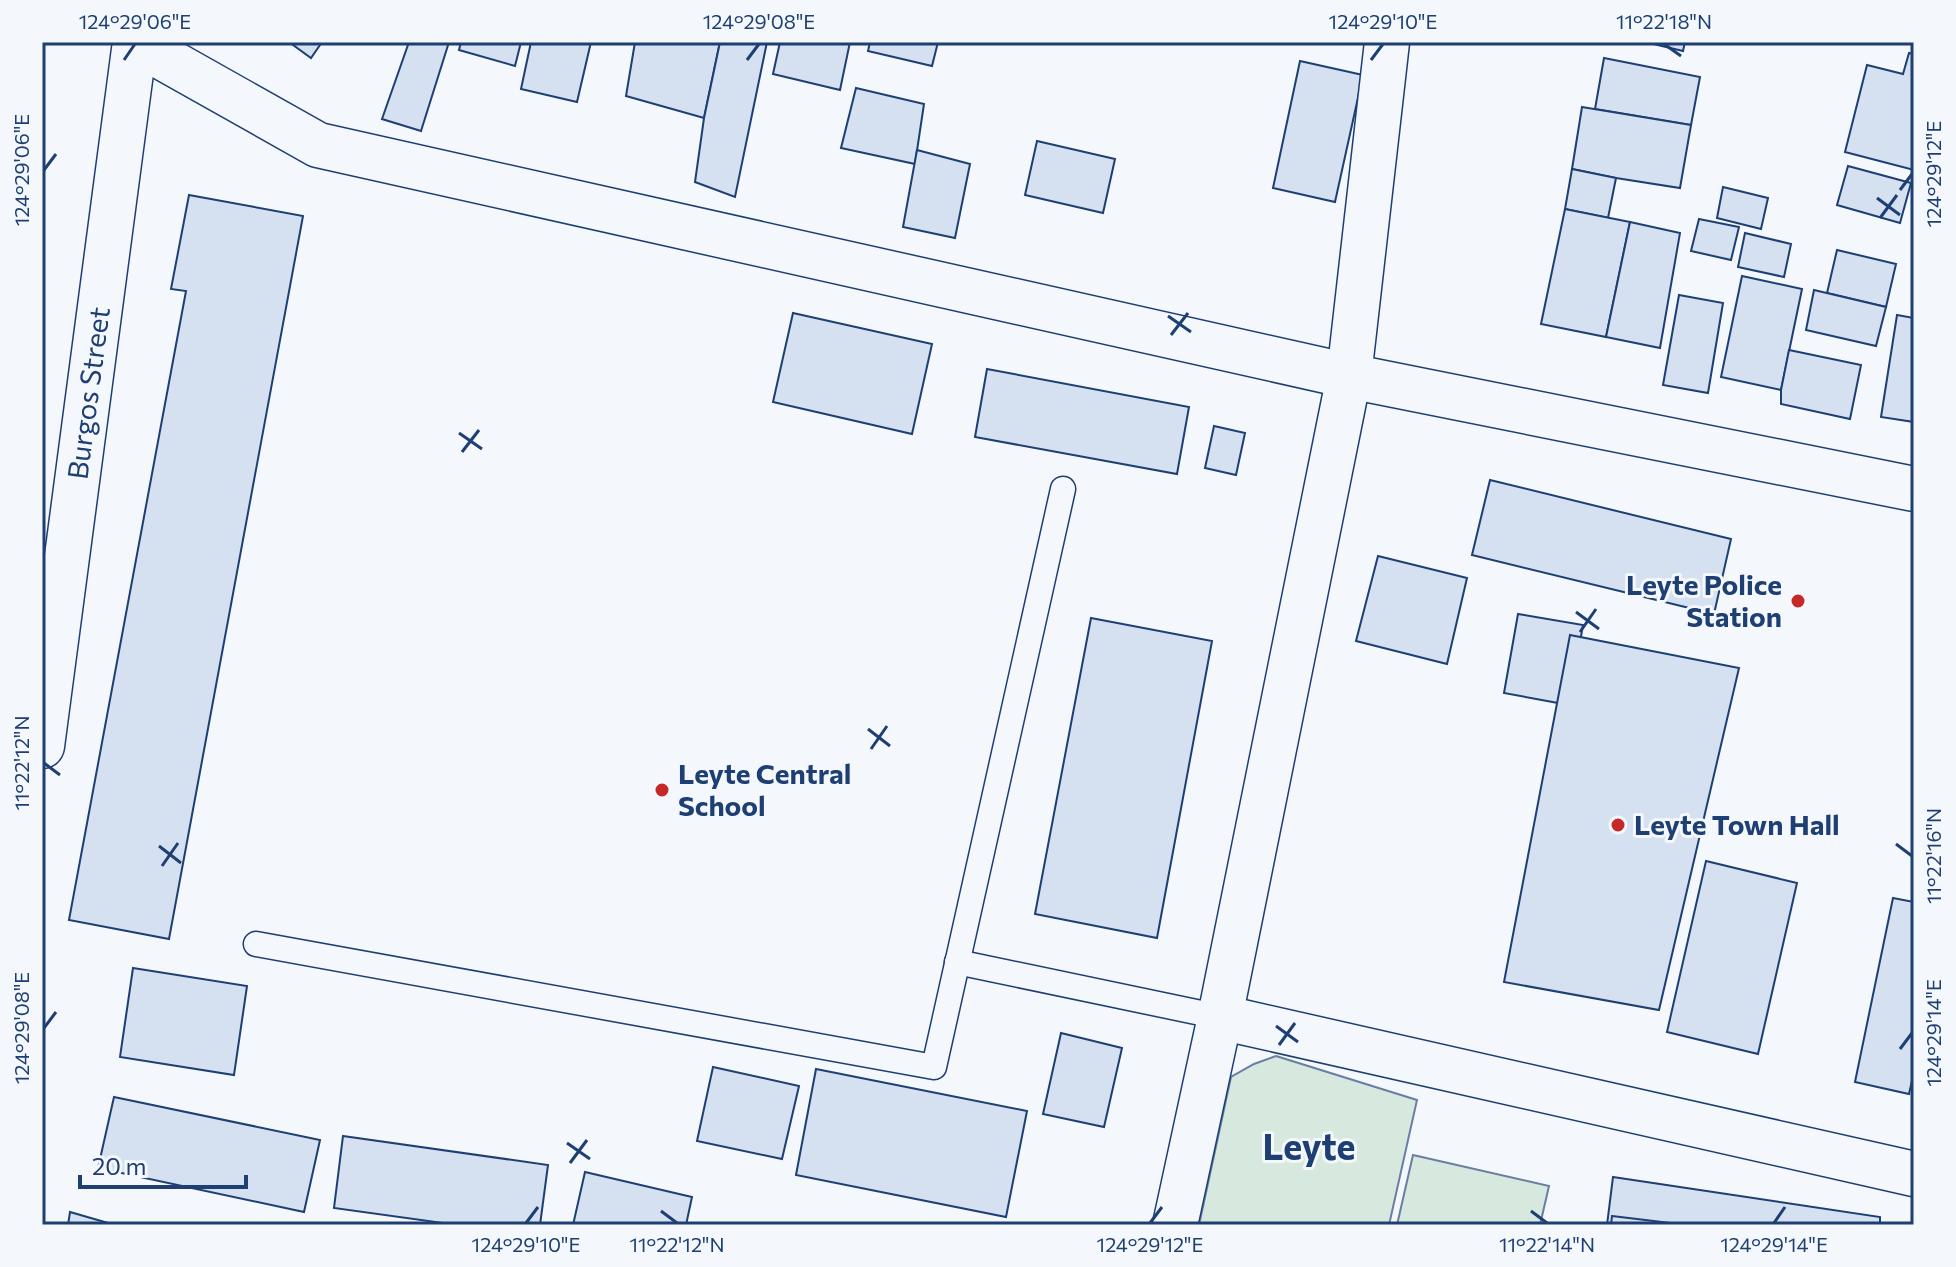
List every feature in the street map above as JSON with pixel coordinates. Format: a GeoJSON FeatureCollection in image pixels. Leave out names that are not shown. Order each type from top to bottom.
{"type":"FeatureCollection","features":[{"type":"Feature","properties":{"kind":"street"},"geometry":{"type":"LineString","coordinates":[[135,42],[318,145],[1349,376],[1914,489]]}},
{"type":"Feature","properties":{"kind":"street","name":"Burgos Street"},"geometry":{"type":"LineString","coordinates":[[42,746],[135,42]]}},
{"type":"Feature","properties":{"kind":"street"},"geometry":{"type":"LineString","coordinates":[[1175,1225],[1349,376],[1387,42]]}},
{"type":"Feature","properties":{"kind":"street"},"geometry":{"type":"LineString","coordinates":[[1220,1017],[1914,1174]]}},
{"type":"Feature","properties":{"kind":"lane"},"geometry":{"type":"LineString","coordinates":[[256,944],[934,1067],[1063,489]]}},
{"type":"Feature","properties":{"kind":"lane"},"geometry":{"type":"LineString","coordinates":[[957,962],[1220,1017]]}},
{"type":"Feature","properties":{"kind":"shaded area"},"geometry":{"type":"Polygon","coordinates":[[[1276,1056],[1417,1100],[1389,1225],[1199,1225],[1231,1077],[1276,1056]]]}},
{"type":"Feature","properties":{"kind":"shaded area"},"geometry":{"type":"Polygon","coordinates":[[[1413,1155],[1549,1186],[1540,1225],[1397,1225],[1413,1155]]]}},
{"type":"Feature","properties":{"kind":"building"},"geometry":{"type":"Polygon","coordinates":[[[289,42],[322,42],[311,58],[289,42]]]}},
{"type":"Feature","properties":{"kind":"building"},"geometry":{"type":"Polygon","coordinates":[[[409,42],[449,42],[421,131],[382,119],[409,42]]]}},
{"type":"Feature","properties":{"kind":"building"},"geometry":{"type":"Polygon","coordinates":[[[461,42],[521,42],[515,66],[459,50],[461,42]]]}},
{"type":"Feature","properties":{"kind":"building"},"geometry":{"type":"Polygon","coordinates":[[[531,42],[591,42],[577,102],[521,89],[531,42]]]}},
{"type":"Feature","properties":{"kind":"building"},"geometry":{"type":"Polygon","coordinates":[[[635,42],[720,42],[704,118],[626,96],[635,42]]]}},
{"type":"Feature","properties":{"kind":"building"},"geometry":{"type":"Polygon","coordinates":[[[720,42],[767,42],[735,197],[695,182],[720,42]]]}},
{"type":"Feature","properties":{"kind":"building"},"geometry":{"type":"Polygon","coordinates":[[[780,42],[850,42],[840,90],[773,74],[780,42]]]}},
{"type":"Feature","properties":{"kind":"building"},"geometry":{"type":"Polygon","coordinates":[[[870,42],[938,42],[932,66],[868,51],[870,42]]]}},
{"type":"Feature","properties":{"kind":"building"},"geometry":{"type":"Polygon","coordinates":[[[1645,42],[1685,42],[1683,51],[1645,42]]]}},
{"type":"Feature","properties":{"kind":"building"},"geometry":{"type":"Polygon","coordinates":[[[1909,53],[1914,54],[1914,170],[1845,152],[1867,65],[1903,74],[1909,53]]]}},
{"type":"Feature","properties":{"kind":"building"},"geometry":{"type":"Polygon","coordinates":[[[1604,58],[1700,77],[1691,125],[1595,109],[1604,58]]]}},
{"type":"Feature","properties":{"kind":"building"},"geometry":{"type":"Polygon","coordinates":[[[1300,61],[1363,75],[1335,202],[1273,188],[1300,61]]]}},
{"type":"Feature","properties":{"kind":"building"},"geometry":{"type":"Polygon","coordinates":[[[856,88],[924,104],[915,164],[841,148],[856,88]]]}},
{"type":"Feature","properties":{"kind":"building"},"geometry":{"type":"Polygon","coordinates":[[[1582,107],[1691,125],[1680,188],[1572,169],[1582,107]]]}},
{"type":"Feature","properties":{"kind":"building"},"geometry":{"type":"Polygon","coordinates":[[[1037,141],[1115,159],[1103,213],[1025,195],[1037,141]]]}},
{"type":"Feature","properties":{"kind":"building"},"geometry":{"type":"Polygon","coordinates":[[[917,150],[970,164],[955,238],[903,227],[917,150]]]}},
{"type":"Feature","properties":{"kind":"building"},"geometry":{"type":"Polygon","coordinates":[[[1848,166],[1911,183],[1900,223],[1837,205],[1848,166]]]}},
{"type":"Feature","properties":{"kind":"building"},"geometry":{"type":"Polygon","coordinates":[[[1572,169],[1616,178],[1608,218],[1565,209],[1572,169]]]}},
{"type":"Feature","properties":{"kind":"building"},"geometry":{"type":"Polygon","coordinates":[[[1723,187],[1768,198],[1761,229],[1717,218],[1723,187]]]}},
{"type":"Feature","properties":{"kind":"building"},"geometry":{"type":"Polygon","coordinates":[[[189,195],[303,216],[169,939],[69,920],[186,291],[171,289],[189,195]]]}},
{"type":"Feature","properties":{"kind":"building"},"geometry":{"type":"Polygon","coordinates":[[[1565,209],[1630,222],[1606,337],[1541,324],[1565,209]]]}},
{"type":"Feature","properties":{"kind":"building"},"geometry":{"type":"Polygon","coordinates":[[[1699,219],[1739,227],[1731,260],[1691,251],[1699,219]]]}},
{"type":"Feature","properties":{"kind":"building"},"geometry":{"type":"Polygon","coordinates":[[[1630,222],[1680,233],[1660,348],[1606,337],[1630,222]]]}},
{"type":"Feature","properties":{"kind":"building"},"geometry":{"type":"Polygon","coordinates":[[[1745,233],[1791,244],[1784,277],[1738,267],[1745,233]]]}},
{"type":"Feature","properties":{"kind":"building"},"geometry":{"type":"Polygon","coordinates":[[[1837,250],[1896,264],[1886,307],[1827,293],[1837,250]]]}},
{"type":"Feature","properties":{"kind":"building"},"geometry":{"type":"Polygon","coordinates":[[[1742,276],[1802,289],[1781,390],[1721,377],[1742,276]]]}},
{"type":"Feature","properties":{"kind":"building"},"geometry":{"type":"Polygon","coordinates":[[[1814,290],[1886,307],[1876,346],[1806,330],[1814,290]]]}},
{"type":"Feature","properties":{"kind":"building"},"geometry":{"type":"Polygon","coordinates":[[[1679,295],[1723,303],[1708,393],[1663,385],[1679,295]]]}},
{"type":"Feature","properties":{"kind":"building"},"geometry":{"type":"Polygon","coordinates":[[[793,313],[932,344],[912,434],[773,402],[793,313]]]}},
{"type":"Feature","properties":{"kind":"building"},"geometry":{"type":"Polygon","coordinates":[[[1897,315],[1914,318],[1914,422],[1881,417],[1897,315]]]}},
{"type":"Feature","properties":{"kind":"building"},"geometry":{"type":"Polygon","coordinates":[[[1789,350],[1861,365],[1850,419],[1781,404],[1789,350]]]}},
{"type":"Feature","properties":{"kind":"building"},"geometry":{"type":"Polygon","coordinates":[[[987,369],[1189,407],[1177,474],[975,437],[987,369]]]}},
{"type":"Feature","properties":{"kind":"building"},"geometry":{"type":"Polygon","coordinates":[[[1214,426],[1245,433],[1236,475],[1205,468],[1214,426]]]}},
{"type":"Feature","properties":{"kind":"building"},"geometry":{"type":"Polygon","coordinates":[[[1490,480],[1731,539],[1714,614],[1472,555],[1490,480]]]}},
{"type":"Feature","properties":{"kind":"building"},"geometry":{"type":"Polygon","coordinates":[[[1378,556],[1467,578],[1447,664],[1356,641],[1378,556]]]}},
{"type":"Feature","properties":{"kind":"building"},"geometry":{"type":"Polygon","coordinates":[[[1518,614],[1583,625],[1569,705],[1504,693],[1518,614]]]}},
{"type":"Feature","properties":{"kind":"building"},"geometry":{"type":"Polygon","coordinates":[[[1091,618],[1212,641],[1157,938],[1035,914],[1091,618]]]}},
{"type":"Feature","properties":{"kind":"building","name":"Leyte Town Hall"},"geometry":{"type":"Polygon","coordinates":[[[1570,635],[1739,668],[1659,1010],[1504,982],[1570,635]]]}},
{"type":"Feature","properties":{"kind":"building"},"geometry":{"type":"Polygon","coordinates":[[[1706,861],[1797,883],[1758,1054],[1667,1032],[1706,861]]]}},
{"type":"Feature","properties":{"kind":"building"},"geometry":{"type":"Polygon","coordinates":[[[1893,898],[1914,902],[1914,1072],[1909,1094],[1855,1082],[1893,898]]]}},
{"type":"Feature","properties":{"kind":"building"},"geometry":{"type":"Polygon","coordinates":[[[133,968],[247,986],[234,1075],[120,1057],[133,968]]]}},
{"type":"Feature","properties":{"kind":"building"},"geometry":{"type":"Polygon","coordinates":[[[1061,1033],[1122,1048],[1104,1127],[1043,1114],[1061,1033]]]}},
{"type":"Feature","properties":{"kind":"building"},"geometry":{"type":"Polygon","coordinates":[[[713,1067],[799,1086],[782,1159],[697,1141],[713,1067]]]}},
{"type":"Feature","properties":{"kind":"building"},"geometry":{"type":"Polygon","coordinates":[[[816,1069],[1027,1111],[1006,1217],[796,1175],[816,1069]]]}},
{"type":"Feature","properties":{"kind":"building"},"geometry":{"type":"Polygon","coordinates":[[[114,1097],[320,1140],[304,1212],[98,1168],[114,1097]]]}},
{"type":"Feature","properties":{"kind":"building"},"geometry":{"type":"Polygon","coordinates":[[[343,1136],[548,1165],[540,1225],[457,1225],[334,1208],[343,1136]]]}},
{"type":"Feature","properties":{"kind":"building"},"geometry":{"type":"Polygon","coordinates":[[[585,1172],[692,1197],[686,1225],[573,1225],[585,1172]]]}},
{"type":"Feature","properties":{"kind":"building"},"geometry":{"type":"Polygon","coordinates":[[[1613,1177],[1880,1217],[1880,1225],[1607,1225],[1613,1177]]]}},
{"type":"Feature","properties":{"kind":"building"},"geometry":{"type":"Polygon","coordinates":[[[70,1212],[115,1225],[68,1225],[70,1212]]]}},
{"type":"Feature","properties":{"kind":"building"},"geometry":{"type":"Polygon","coordinates":[[[1612,1216],[1687,1225],[1611,1225],[1612,1216]]]}},
{"type":"Feature","properties":{"kind":"place","name":"Leyte Police Station"},"geometry":{"type":"Point","coordinates":[1798,601]}},
{"type":"Feature","properties":{"kind":"place","name":"Leyte Central School"},"geometry":{"type":"Point","coordinates":[662,790]}},
{"type":"Feature","properties":{"kind":"place","name":"Leyte Town Hall"},"geometry":{"type":"Point","coordinates":[1618,825]}},
{"type":"Feature","properties":{"kind":"district","name":"Leyte"},"geometry":{"type":"Point","coordinates":[1309,1147]}}]}
